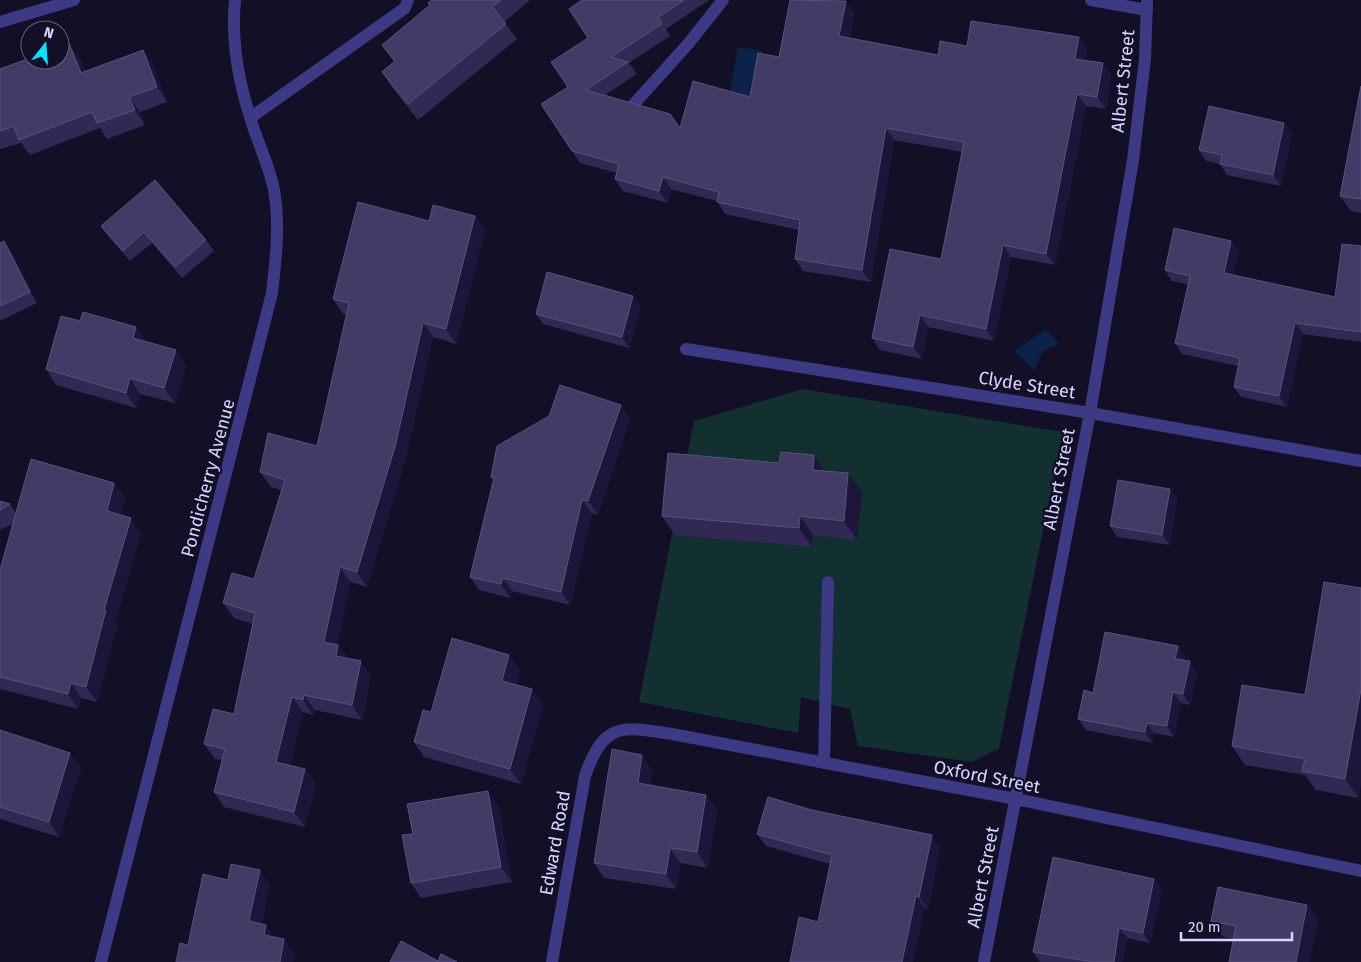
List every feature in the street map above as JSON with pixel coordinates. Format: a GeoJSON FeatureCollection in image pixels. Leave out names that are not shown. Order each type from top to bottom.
{"type":"FeatureCollection","features":[{"type":"Feature","properties":{"kind":"street"},"geometry":{"type":"LineString","coordinates":[[0,22],[74,0]]}},
{"type":"Feature","properties":{"kind":"street","name":"Pondicherry Avenue"},"geometry":{"type":"LineString","coordinates":[[101,962],[272,293],[278,236],[274,190],[265,157],[250,118],[236,64],[235,0]]}},
{"type":"Feature","properties":{"kind":"street"},"geometry":{"type":"LineString","coordinates":[[250,118],[405,8],[408,0]]}},
{"type":"Feature","properties":{"kind":"street"},"geometry":{"type":"LineString","coordinates":[[634,104],[688,44],[723,0]]}},
{"type":"Feature","properties":{"kind":"street"},"geometry":{"type":"LineString","coordinates":[[1091,0],[1147,5]]}},
{"type":"Feature","properties":{"kind":"street","name":"Albert Street"},"geometry":{"type":"LineString","coordinates":[[984,962],[1090,412],[1133,160],[1145,58],[1147,5]]}},
{"type":"Feature","properties":{"kind":"street","name":"Clyde Street"},"geometry":{"type":"LineString","coordinates":[[686,348],[1090,412],[1361,461]]}},
{"type":"Feature","properties":{"kind":"street"},"geometry":{"type":"LineString","coordinates":[[824,763],[828,582]]}},
{"type":"Feature","properties":{"kind":"street","name":"Oxford Street"},"geometry":{"type":"LineString","coordinates":[[606,736],[630,729],[643,730],[1016,799],[1361,871]]}},
{"type":"Feature","properties":{"kind":"street","name":"Edward Road"},"geometry":{"type":"LineString","coordinates":[[552,962],[585,776],[593,754],[606,736]]}},
{"type":"Feature","properties":{"kind":"green space"},"geometry":{"type":"Polygon","coordinates":[[[803,389],[1063,432],[999,748],[972,762],[858,746],[850,709],[801,697],[798,733],[639,702],[694,421],[803,389]]]}},
{"type":"Feature","properties":{"kind":"water"},"geometry":{"type":"Polygon","coordinates":[[[738,47],[763,51],[754,100],[729,96],[738,47]]]}},
{"type":"Feature","properties":{"kind":"water"},"geometry":{"type":"Polygon","coordinates":[[[1046,329],[1059,344],[1042,352],[1035,371],[1014,351],[1046,329]]]}},
{"type":"Feature","properties":{"kind":"building"},"geometry":{"type":"Polygon","coordinates":[[[432,0],[501,0],[492,7],[506,24],[408,104],[382,72],[395,61],[382,45],[430,5],[428,3],[432,0]]]}},
{"type":"Feature","properties":{"kind":"building"},"geometry":{"type":"Polygon","coordinates":[[[582,0],[684,0],[658,17],[662,24],[611,57],[628,62],[586,90],[670,114],[680,128],[693,81],[750,97],[758,53],[779,57],[790,0],[846,1],[839,36],[938,55],[940,41],[967,46],[971,21],[1079,37],[1075,59],[1103,63],[1097,97],[1077,94],[1046,254],[1003,245],[986,329],[920,315],[913,347],[872,338],[890,249],[941,259],[964,142],[886,128],[862,270],[795,259],[800,220],[717,202],[719,192],[663,177],[659,191],[615,179],[619,164],[572,151],[541,104],[568,87],[551,62],[588,38],[569,9],[582,0]]]}},
{"type":"Feature","properties":{"kind":"building"},"geometry":{"type":"Polygon","coordinates":[[[70,46],[81,73],[143,50],[157,87],[129,97],[135,110],[97,123],[92,112],[19,140],[14,126],[0,131],[0,69],[20,62],[20,70],[70,70],[70,46]]]}},
{"type":"Feature","properties":{"kind":"building"},"geometry":{"type":"Polygon","coordinates":[[[1361,86],[1361,199],[1340,196],[1361,86]]]}},
{"type":"Feature","properties":{"kind":"building"},"geometry":{"type":"Polygon","coordinates":[[[1209,106],[1284,123],[1273,175],[1220,164],[1222,155],[1199,150],[1209,106]]]}},
{"type":"Feature","properties":{"kind":"building"},"geometry":{"type":"Polygon","coordinates":[[[155,180],[206,240],[175,267],[144,232],[123,251],[101,226],[155,180]]]}},
{"type":"Feature","properties":{"kind":"building"},"geometry":{"type":"Polygon","coordinates":[[[358,202],[429,221],[433,205],[475,216],[446,329],[423,323],[395,447],[357,572],[340,567],[324,642],[338,645],[336,656],[361,661],[352,705],[304,695],[303,700],[292,697],[276,762],[305,769],[294,812],[214,792],[225,749],[204,744],[213,709],[234,714],[255,613],[223,603],[232,573],[254,579],[285,480],[260,472],[268,433],[317,446],[349,303],[333,299],[358,202]]]}},
{"type":"Feature","properties":{"kind":"building"},"geometry":{"type":"Polygon","coordinates":[[[1174,228],[1231,241],[1224,273],[1335,297],[1342,244],[1361,246],[1361,332],[1295,323],[1279,396],[1234,387],[1240,358],[1175,343],[1190,276],[1165,270],[1174,228]]]}},
{"type":"Feature","properties":{"kind":"building"},"geometry":{"type":"Polygon","coordinates":[[[4,241],[30,292],[0,306],[0,243],[4,241]]]}},
{"type":"Feature","properties":{"kind":"building"},"geometry":{"type":"Polygon","coordinates":[[[547,272],[633,296],[622,337],[536,314],[547,272]]]}},
{"type":"Feature","properties":{"kind":"building"},"geometry":{"type":"Polygon","coordinates":[[[83,312],[136,327],[133,338],[176,350],[164,388],[130,378],[126,393],[46,369],[61,316],[80,321],[83,312]]]}},
{"type":"Feature","properties":{"kind":"building"},"geometry":{"type":"Polygon","coordinates":[[[560,385],[621,405],[588,501],[582,500],[561,592],[503,578],[501,584],[470,577],[494,478],[491,477],[497,446],[549,416],[560,385]]]}},
{"type":"Feature","properties":{"kind":"building"},"geometry":{"type":"Polygon","coordinates":[[[781,452],[814,455],[813,470],[848,473],[844,521],[800,516],[799,528],[662,516],[668,453],[779,463],[781,452]]]}},
{"type":"Feature","properties":{"kind":"building"},"geometry":{"type":"Polygon","coordinates":[[[31,459],[114,483],[107,511],[131,518],[104,610],[106,610],[86,687],[71,683],[68,694],[0,677],[0,570],[31,459]]]}},
{"type":"Feature","properties":{"kind":"building"},"geometry":{"type":"Polygon","coordinates":[[[1118,480],[1170,489],[1162,535],[1110,526],[1118,480]]]}},
{"type":"Feature","properties":{"kind":"building"},"geometry":{"type":"Polygon","coordinates":[[[0,501],[10,504],[0,510],[0,501]]]}},
{"type":"Feature","properties":{"kind":"building"},"geometry":{"type":"Polygon","coordinates":[[[1324,582],[1361,588],[1361,689],[1345,779],[1302,771],[1305,759],[1232,746],[1242,685],[1305,695],[1324,582]]]}},
{"type":"Feature","properties":{"kind":"building"},"geometry":{"type":"Polygon","coordinates":[[[1105,632],[1178,646],[1175,659],[1190,661],[1183,694],[1173,692],[1167,726],[1147,723],[1145,732],[1078,719],[1084,690],[1093,693],[1105,632]]]}},
{"type":"Feature","properties":{"kind":"building"},"geometry":{"type":"Polygon","coordinates":[[[452,638],[509,655],[502,681],[532,689],[510,769],[414,742],[423,710],[431,712],[452,638]]]}},
{"type":"Feature","properties":{"kind":"building"},"geometry":{"type":"Polygon","coordinates":[[[0,730],[70,753],[49,822],[0,807],[0,730]]]}},
{"type":"Feature","properties":{"kind":"building"},"geometry":{"type":"Polygon","coordinates":[[[612,749],[642,755],[638,783],[706,795],[697,852],[670,848],[666,874],[594,863],[612,749]]]}},
{"type":"Feature","properties":{"kind":"building"},"geometry":{"type":"Polygon","coordinates":[[[488,791],[501,867],[411,883],[402,835],[413,834],[407,804],[488,791]]]}},
{"type":"Feature","properties":{"kind":"building"},"geometry":{"type":"Polygon","coordinates":[[[768,797],[812,810],[932,835],[919,897],[916,896],[902,962],[790,962],[799,917],[818,922],[832,855],[757,834],[768,797]]]}},
{"type":"Feature","properties":{"kind":"building"},"geometry":{"type":"Polygon","coordinates":[[[1053,857],[1154,879],[1143,933],[1119,928],[1114,962],[1093,962],[1033,952],[1053,857]]]}},
{"type":"Feature","properties":{"kind":"building"},"geometry":{"type":"Polygon","coordinates":[[[231,864],[260,870],[249,921],[266,925],[264,935],[284,939],[280,962],[176,962],[180,943],[188,945],[203,874],[228,880],[231,864]]]}},
{"type":"Feature","properties":{"kind":"building"},"geometry":{"type":"Polygon","coordinates":[[[1218,887],[1307,905],[1296,962],[1229,962],[1236,926],[1211,921],[1218,887]]]}},
{"type":"Feature","properties":{"kind":"building"},"geometry":{"type":"Polygon","coordinates":[[[401,941],[438,961],[441,954],[457,962],[390,962],[401,941]]]}}]}
